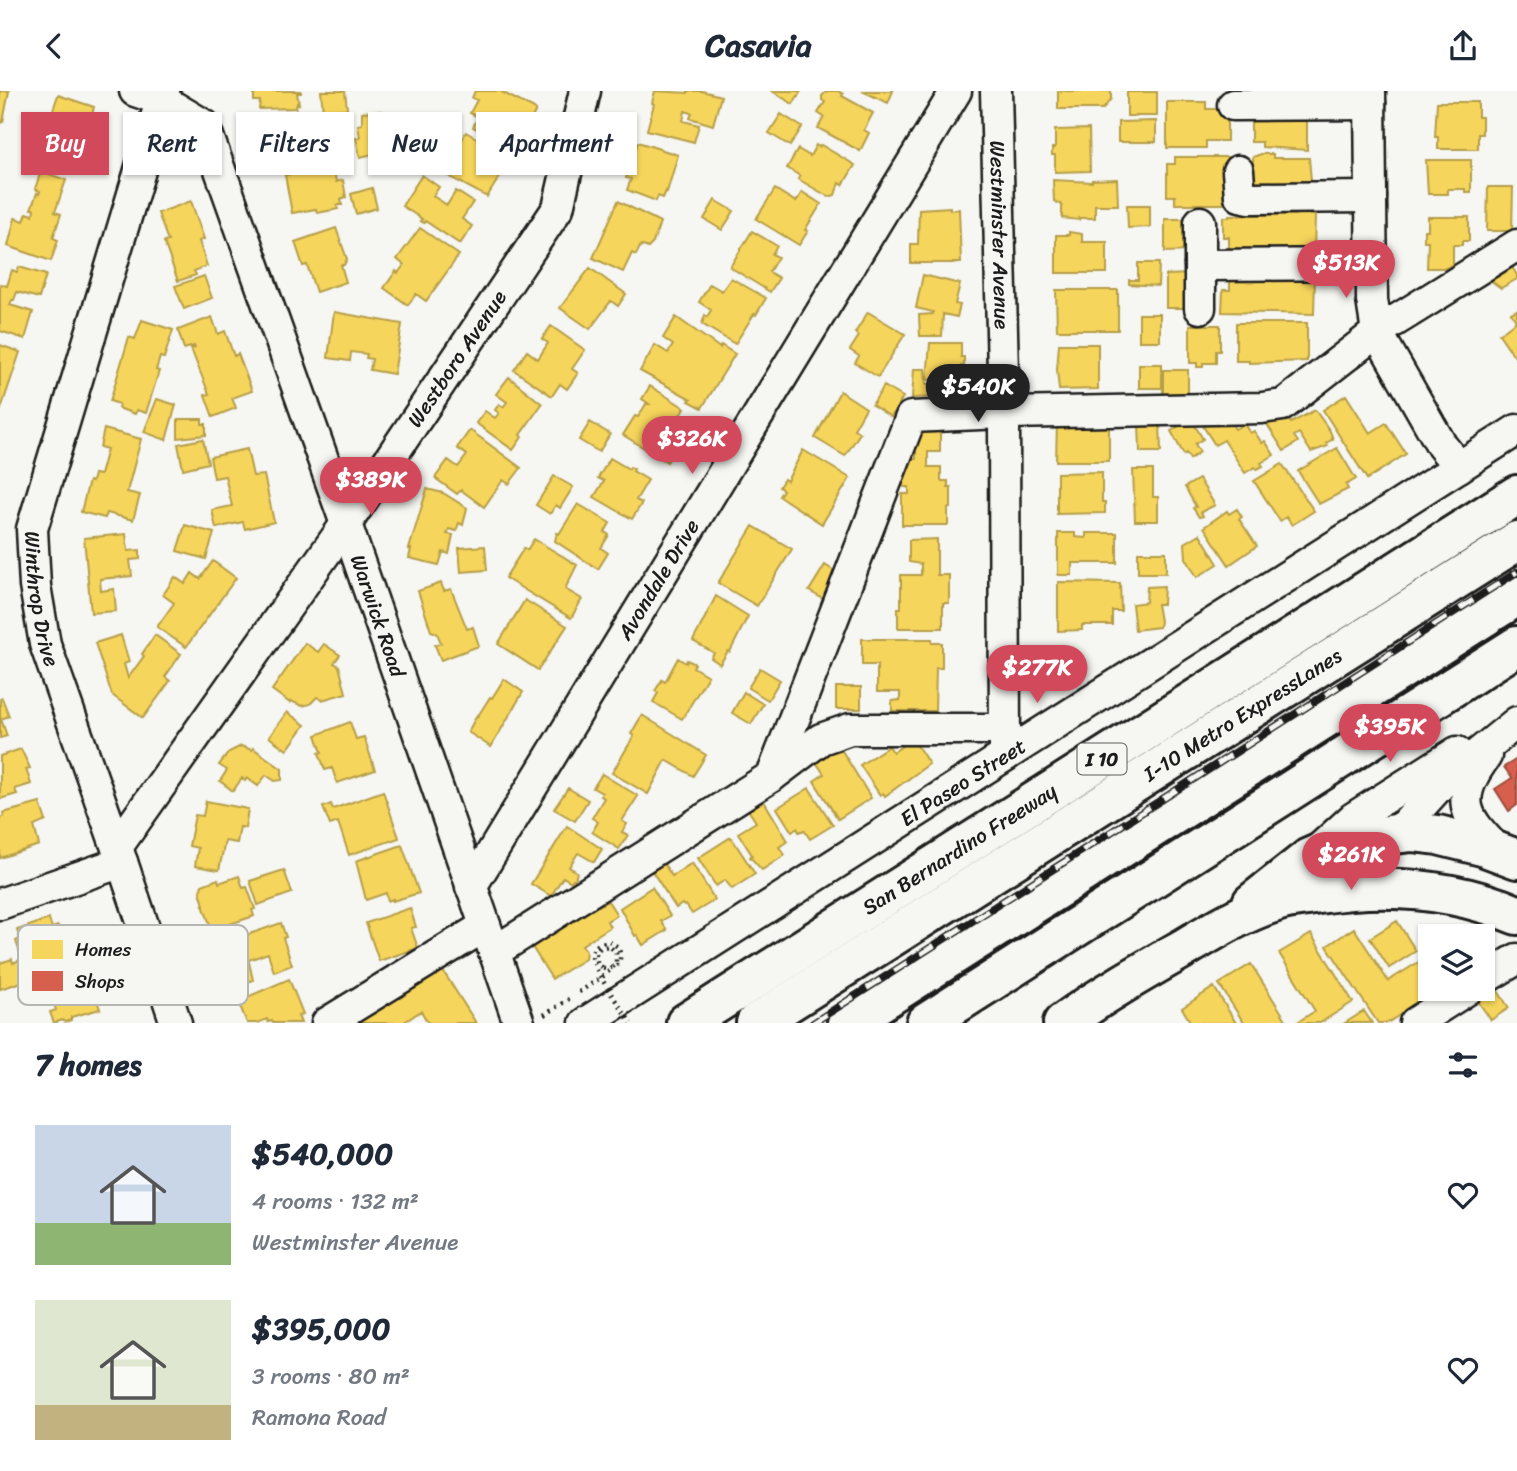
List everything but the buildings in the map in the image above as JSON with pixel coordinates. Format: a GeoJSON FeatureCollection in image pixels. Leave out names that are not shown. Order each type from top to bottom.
{"type":"FeatureCollection","features":[{"type":"Feature","properties":{"kind":"main road","name":"San Bernardino Freeway"},"geometry":{"type":"LineString","coordinates":[[686,1023],[1517,495]]}},
{"type":"Feature","properties":{"kind":"main road","name":"I-10 Metro ExpressLanes"},"geometry":{"type":"LineString","coordinates":[[756,1023],[1517,541]]}},
{"type":"Feature","properties":{"kind":"main road"},"geometry":{"type":"LineString","coordinates":[[848,1023],[1517,596]]}},
{"type":"Feature","properties":{"kind":"main road"},"geometry":{"type":"LineString","coordinates":[[926,1023],[1517,646]]}},
{"type":"Feature","properties":{"kind":"main road"},"geometry":{"type":"LineString","coordinates":[[1226,924],[1309,858],[1361,838],[1412,832],[1438,835],[1509,856]]}},
{"type":"Feature","properties":{"kind":"main road"},"geometry":{"type":"LineString","coordinates":[[1063,1023],[1139,974],[1226,924],[1277,901],[1389,887],[1451,893],[1473,898],[1517,915]]}},
{"type":"Feature","properties":{"kind":"street","name":"Westboro Avenue"},"geometry":{"type":"LineString","coordinates":[[119,854],[346,524],[558,208],[585,91]]}},
{"type":"Feature","properties":{"kind":"street","name":"Avondale Drive"},"geometry":{"type":"LineString","coordinates":[[471,887],[956,91]]}},
{"type":"Feature","properties":{"kind":"street","name":"Westminster Avenue"},"geometry":{"type":"LineString","coordinates":[[996,91],[1004,412],[1005,742]]}},
{"type":"Feature","properties":{"kind":"street","name":"Warwick Road"},"geometry":{"type":"LineString","coordinates":[[154,94],[204,125],[519,1023]]}},
{"type":"Feature","properties":{"kind":"street","name":"Winthrop Drive"},"geometry":{"type":"LineString","coordinates":[[143,925],[45,644],[35,586],[32,529],[154,94]]}},
{"type":"Feature","properties":{"kind":"street"},"geometry":{"type":"LineString","coordinates":[[1233,105],[1370,97],[1371,300],[1377,332],[1442,446],[1459,467]]}},
{"type":"Feature","properties":{"kind":"street"},"geometry":{"type":"LineString","coordinates":[[1238,171],[1240,196],[1250,198],[1371,197]]}},
{"type":"Feature","properties":{"kind":"street"},"geometry":{"type":"LineString","coordinates":[[1200,222],[1200,308]]}},
{"type":"Feature","properties":{"kind":"street"},"geometry":{"type":"LineString","coordinates":[[772,776],[911,417],[1004,412],[1262,408],[1283,405],[1377,332],[1517,245]]}},
{"type":"Feature","properties":{"kind":"street"},"geometry":{"type":"LineString","coordinates":[[1200,265],[1371,264]]}},
{"type":"Feature","properties":{"kind":"street","name":"El Paseo Street"},"geometry":{"type":"LineString","coordinates":[[585,1023],[1005,742],[1517,430]]}},
{"type":"Feature","properties":{"kind":"street"},"geometry":{"type":"LineString","coordinates":[[1277,901],[1373,852],[1395,835],[1442,783],[1511,726]]}},
{"type":"Feature","properties":{"kind":"street"},"geometry":{"type":"LineString","coordinates":[[1509,856],[1473,823],[1466,797],[1472,774],[1511,726]]}},
{"type":"Feature","properties":{"kind":"street"},"geometry":{"type":"LineString","coordinates":[[1309,858],[1353,818],[1475,740],[1511,726]]}},
{"type":"Feature","properties":{"kind":"street"},"geometry":{"type":"LineString","coordinates":[[327,1023],[489,939],[772,776],[821,739],[850,729],[1005,742]]}},
{"type":"Feature","properties":{"kind":"street"},"geometry":{"type":"LineString","coordinates":[[0,904],[119,854]]}},
{"type":"Feature","properties":{"kind":"street"},"geometry":{"type":"LineString","coordinates":[[1495,972],[1517,959]]}},
{"type":"Feature","properties":{"kind":"street"},"geometry":{"type":"LineString","coordinates":[[1415,1023],[1449,1001]]}},
{"type":"Feature","properties":{"kind":"street","name":"Winthrop Drive"},"geometry":{"type":"LineString","coordinates":[[170,1005],[176,1023]]}},
{"type":"Feature","properties":{"kind":"path"},"geometry":{"type":"LineString","coordinates":[[551,1011],[605,975],[616,964],[617,952],[613,948],[600,948],[596,952],[597,962],[603,968],[609,969],[618,965],[620,952],[615,944],[609,941],[596,945],[592,951],[593,963],[631,1023]]}},
{"type":"Feature","properties":{"kind":"railway"},"geometry":{"type":"LineString","coordinates":[[813,1023],[1517,572]]}}]}
